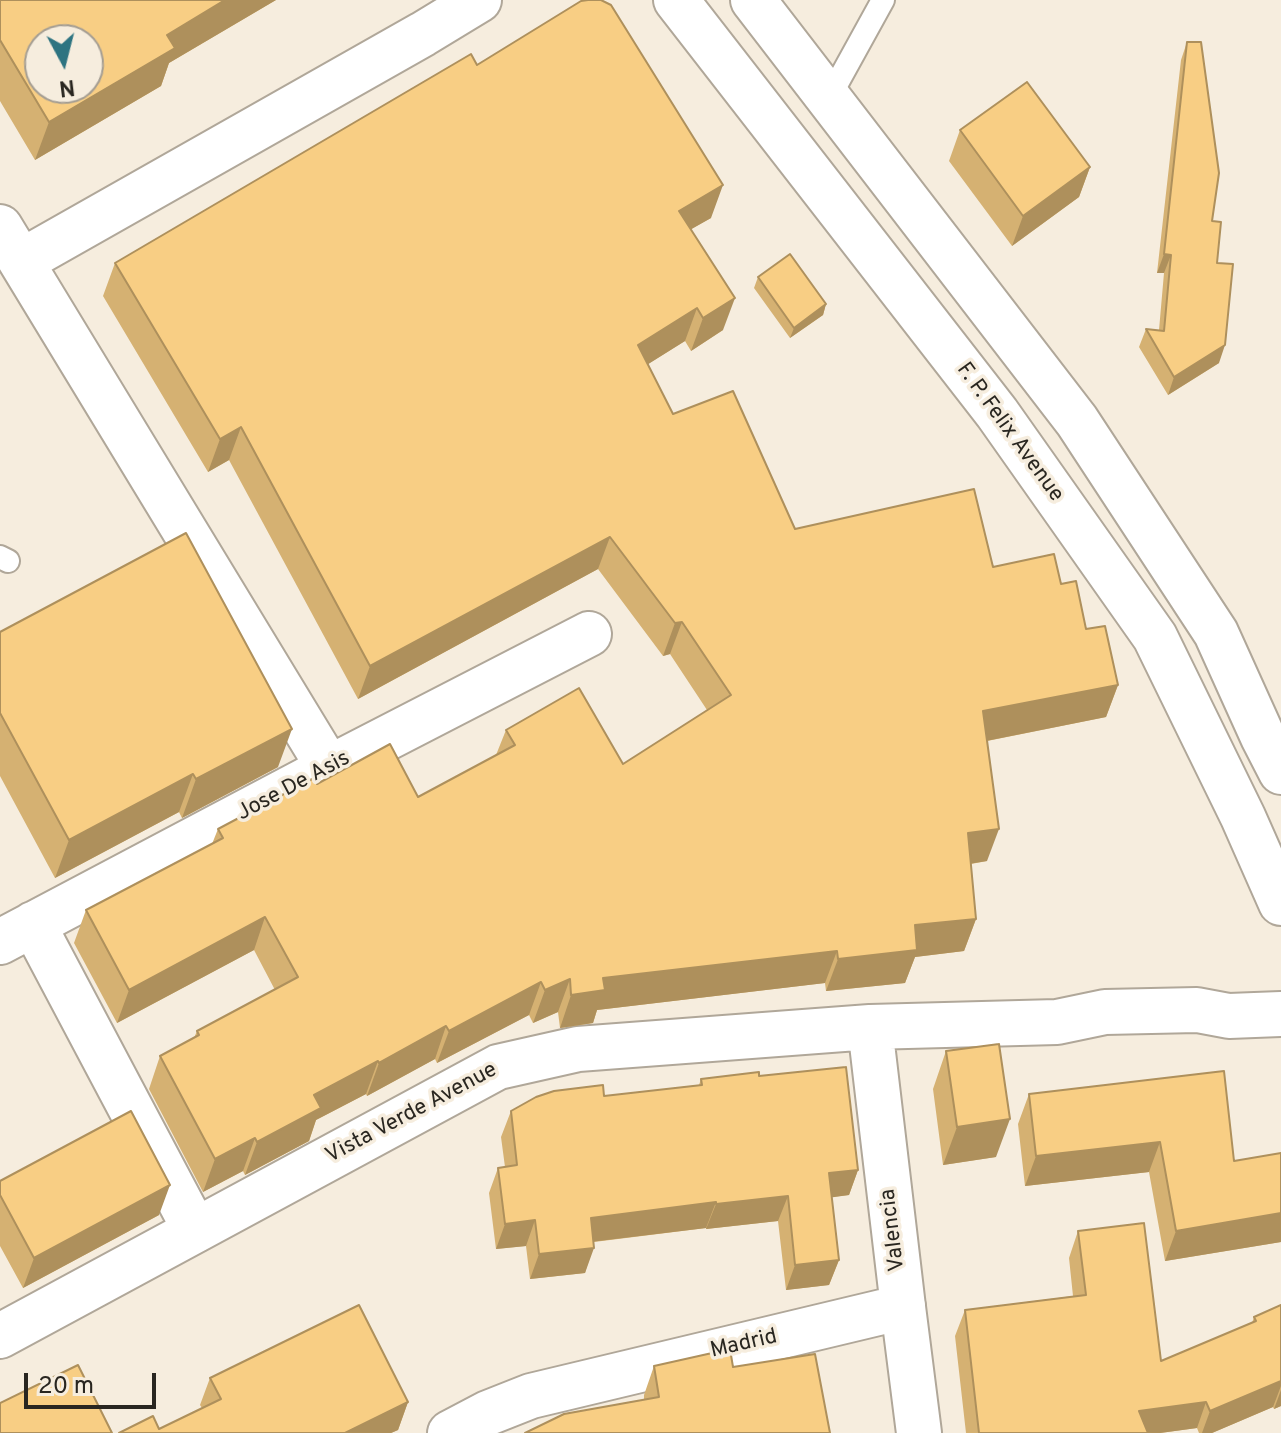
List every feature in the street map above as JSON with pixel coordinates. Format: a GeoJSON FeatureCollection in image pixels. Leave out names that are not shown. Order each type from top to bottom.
{"type":"FeatureCollection","features":[{"type":"Feature","properties":{"kind":"street"},"geometry":{"type":"LineString","coordinates":[[329,768],[11,244],[423,34],[479,0]]}},
{"type":"Feature","properties":{"kind":"street","name":"F. P. Felix Avenue"},"geometry":{"type":"LineString","coordinates":[[676,0],[997,413],[1155,637],[1243,817],[1281,903]]}},
{"type":"Feature","properties":{"kind":"street"},"geometry":{"type":"LineString","coordinates":[[753,0],[1077,421],[1216,633],[1275,748]]}},
{"type":"Feature","properties":{"kind":"street","name":"Jose De Asis"},"geometry":{"type":"LineString","coordinates":[[17,933],[589,634]]}},
{"type":"Feature","properties":{"kind":"street"},"geometry":{"type":"LineString","coordinates":[[17,933],[195,1230]]}},
{"type":"Feature","properties":{"kind":"street","name":"Vista Verde Avenue"},"geometry":{"type":"LineString","coordinates":[[0,1336],[498,1067],[578,1049],[870,1027],[1057,1022],[1105,1012],[1197,1010],[1229,1016],[1281,1014]]}},
{"type":"Feature","properties":{"kind":"street","name":"Valencia"},"geometry":{"type":"LineString","coordinates":[[870,1027],[919,1433]]}},
{"type":"Feature","properties":{"kind":"street","name":"Madrid"},"geometry":{"type":"LineString","coordinates":[[450,1433],[488,1413],[531,1396],[903,1307]]}},
{"type":"Feature","properties":{"kind":"lane"},"geometry":{"type":"LineString","coordinates":[[829,98],[883,0]]}},
{"type":"Feature","properties":{"kind":"building"},"geometry":{"type":"Polygon","coordinates":[[[0,0],[225,0],[167,35],[175,48],[104,90],[104,24],[24,24],[24,80],[0,40],[0,0]]]}},
{"type":"Feature","properties":{"kind":"building"},"geometry":{"type":"Polygon","coordinates":[[[601,0],[611,5],[723,185],[679,211],[735,298],[703,318],[697,308],[638,345],[673,414],[733,391],[795,529],[974,489],[993,567],[1054,554],[1061,584],[1076,581],[1086,629],[1105,626],[1118,685],[983,711],[999,829],[968,833],[976,919],[915,925],[917,950],[838,959],[837,951],[603,978],[605,990],[571,995],[570,979],[545,990],[541,982],[449,1031],[446,1026],[314,1095],[321,1108],[257,1142],[255,1138],[215,1159],[160,1056],[199,1035],[197,1031],[298,977],[265,917],[129,990],[86,910],[223,838],[218,829],[314,778],[317,784],[390,744],[418,797],[515,745],[506,730],[579,688],[623,764],[731,695],[682,622],[675,623],[610,537],[370,666],[241,427],[220,439],[115,263],[471,54],[477,65],[581,1],[601,0]]]}},
{"type":"Feature","properties":{"kind":"building"},"geometry":{"type":"Polygon","coordinates":[[[1187,42],[1201,42],[1219,173],[1212,221],[1221,222],[1217,263],[1233,264],[1225,345],[1174,377],[1146,329],[1164,331],[1171,255],[1164,254],[1187,42]]]}},
{"type":"Feature","properties":{"kind":"building"},"geometry":{"type":"Polygon","coordinates":[[[1027,82],[1090,167],[1023,216],[960,130],[1027,82]]]}},
{"type":"Feature","properties":{"kind":"building"},"geometry":{"type":"Polygon","coordinates":[[[38,104],[80,104],[49,122],[38,104]]]}},
{"type":"Feature","properties":{"kind":"building"},"geometry":{"type":"Polygon","coordinates":[[[790,254],[826,304],[794,328],[758,277],[790,254]]]}},
{"type":"Feature","properties":{"kind":"building"},"geometry":{"type":"Polygon","coordinates":[[[186,533],[292,729],[196,779],[193,774],[69,840],[0,713],[0,632],[186,533]]]}},
{"type":"Feature","properties":{"kind":"building"},"geometry":{"type":"Polygon","coordinates":[[[999,1044],[1010,1119],[957,1127],[946,1051],[999,1044]]]}},
{"type":"Feature","properties":{"kind":"building"},"geometry":{"type":"Polygon","coordinates":[[[846,1067],[858,1170],[829,1173],[839,1260],[795,1265],[788,1196],[591,1218],[594,1248],[539,1254],[535,1220],[505,1224],[498,1168],[517,1165],[511,1111],[536,1097],[554,1091],[603,1085],[604,1096],[702,1085],[701,1079],[759,1072],[759,1076],[846,1067]]]}},
{"type":"Feature","properties":{"kind":"building"},"geometry":{"type":"Polygon","coordinates":[[[1224,1071],[1234,1161],[1281,1153],[1281,1213],[1176,1231],[1160,1142],[1036,1156],[1029,1094],[1224,1071]]]}},
{"type":"Feature","properties":{"kind":"building"},"geometry":{"type":"Polygon","coordinates":[[[131,1111],[170,1185],[34,1258],[0,1195],[0,1181],[131,1111]]]}},
{"type":"Feature","properties":{"kind":"building"},"geometry":{"type":"Polygon","coordinates":[[[1144,1223],[1161,1361],[1256,1321],[1254,1317],[1281,1305],[1281,1381],[1210,1411],[1206,1402],[1139,1411],[1148,1433],[979,1433],[965,1310],[1086,1295],[1078,1231],[1144,1223]]]}},
{"type":"Feature","properties":{"kind":"building"},"geometry":{"type":"Polygon","coordinates":[[[359,1305],[408,1402],[345,1433],[119,1433],[153,1416],[159,1429],[221,1399],[210,1378],[359,1305]]]}},
{"type":"Feature","properties":{"kind":"building"},"geometry":{"type":"Polygon","coordinates":[[[730,1349],[733,1367],[815,1354],[830,1433],[525,1433],[564,1414],[659,1397],[654,1366],[730,1349]]]}},
{"type":"Feature","properties":{"kind":"building"},"geometry":{"type":"Polygon","coordinates":[[[78,1365],[112,1433],[0,1433],[0,1403],[78,1365]]]}}]}
